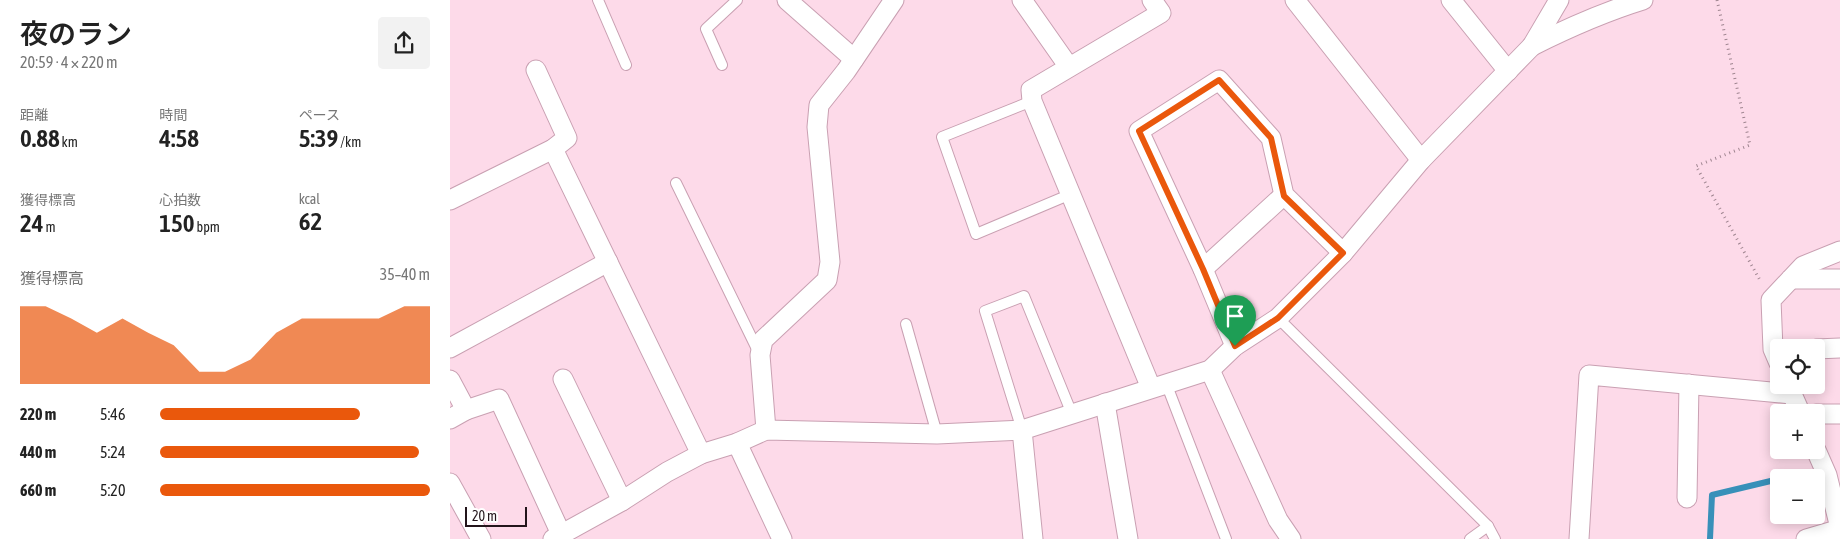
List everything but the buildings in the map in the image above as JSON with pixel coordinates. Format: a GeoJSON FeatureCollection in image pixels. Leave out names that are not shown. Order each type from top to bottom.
{"type":"FeatureCollection","features":[{"type":"Feature","properties":{"kind":"street"},"geometry":{"type":"LineString","coordinates":[[787,0],[854,59]]}},
{"type":"Feature","properties":{"kind":"street"},"geometry":{"type":"LineString","coordinates":[[766,430],[760,355],[763,340],[827,280],[830,262],[817,127],[819,105],[854,59],[894,0]]}},
{"type":"Feature","properties":{"kind":"street"},"geometry":{"type":"LineString","coordinates":[[1022,0],[1069,67]]}},
{"type":"Feature","properties":{"kind":"street"},"geometry":{"type":"LineString","coordinates":[[1152,0],[1161,13],[1031,90],[1032,101],[1071,194],[1159,386]]}},
{"type":"Feature","properties":{"kind":"street"},"geometry":{"type":"LineString","coordinates":[[1295,0],[1421,160]]}},
{"type":"Feature","properties":{"kind":"street"},"geometry":{"type":"LineString","coordinates":[[1451,0],[1508,71]]}},
{"type":"Feature","properties":{"kind":"street"},"geometry":{"type":"LineString","coordinates":[[450,380],[458,415],[499,399],[557,537],[701,454],[737,443],[766,430],[937,434],[1022,430],[1210,370],[1235,346],[1278,318],[1343,253],[1421,160],[1532,46],[1558,0]]}},
{"type":"Feature","properties":{"kind":"street"},"geometry":{"type":"LineString","coordinates":[[1532,46],[1582,21],[1643,0]]}},
{"type":"Feature","properties":{"kind":"street"},"geometry":{"type":"LineString","coordinates":[[450,200],[553,149],[567,138],[536,70]]}},
{"type":"Feature","properties":{"kind":"street"},"geometry":{"type":"LineString","coordinates":[[1235,346],[1203,269],[1139,131],[1219,80],[1271,138],[1284,196],[1343,253]]}},
{"type":"Feature","properties":{"kind":"street"},"geometry":{"type":"LineString","coordinates":[[553,149],[701,454]]}},
{"type":"Feature","properties":{"kind":"street"},"geometry":{"type":"LineString","coordinates":[[1203,269],[1284,196]]}},
{"type":"Feature","properties":{"kind":"street"},"geometry":{"type":"LineString","coordinates":[[1775,339],[1771,300],[1803,266],[1840,251]]}},
{"type":"Feature","properties":{"kind":"street"},"geometry":{"type":"LineString","coordinates":[[450,348],[608,262]]}},
{"type":"Feature","properties":{"kind":"street"},"geometry":{"type":"LineString","coordinates":[[1791,279],[1840,279]]}},
{"type":"Feature","properties":{"kind":"street"},"geometry":{"type":"LineString","coordinates":[[1825,349],[1840,348]]}},
{"type":"Feature","properties":{"kind":"street"},"geometry":{"type":"LineString","coordinates":[[1210,370],[1278,520],[1291,539]]}},
{"type":"Feature","properties":{"kind":"street"},"geometry":{"type":"LineString","coordinates":[[1579,539],[1589,375],[1689,384],[1770,388]]}},
{"type":"Feature","properties":{"kind":"street"},"geometry":{"type":"LineString","coordinates":[[563,379],[622,501]]}},
{"type":"Feature","properties":{"kind":"street"},"geometry":{"type":"LineString","coordinates":[[1687,498],[1689,384]]}},
{"type":"Feature","properties":{"kind":"street"},"geometry":{"type":"LineString","coordinates":[[1104,403],[1128,539]]}},
{"type":"Feature","properties":{"kind":"street"},"geometry":{"type":"LineString","coordinates":[[1825,414],[1840,414]]}},
{"type":"Feature","properties":{"kind":"street"},"geometry":{"type":"LineString","coordinates":[[1022,430],[1033,539]]}},
{"type":"Feature","properties":{"kind":"street"},"geometry":{"type":"LineString","coordinates":[[737,443],[782,539]]}},
{"type":"Feature","properties":{"kind":"street"},"geometry":{"type":"LineString","coordinates":[[1806,539],[1840,529],[1826,475],[1820,459]]}},
{"type":"Feature","properties":{"kind":"street"},"geometry":{"type":"LineString","coordinates":[[450,483],[481,539]]}},
{"type":"Feature","properties":{"kind":"lane"},"geometry":{"type":"LineString","coordinates":[[598,0],[626,66]]}},
{"type":"Feature","properties":{"kind":"lane"},"geometry":{"type":"LineString","coordinates":[[722,66],[706,29],[737,0]]}},
{"type":"Feature","properties":{"kind":"lane"},"geometry":{"type":"LineString","coordinates":[[1032,101],[942,137],[976,234],[1071,194]]}},
{"type":"Feature","properties":{"kind":"lane"},"geometry":{"type":"LineString","coordinates":[[676,183],[760,355]]}},
{"type":"Feature","properties":{"kind":"lane"},"geometry":{"type":"LineString","coordinates":[[1022,430],[985,311],[1024,296],[1072,414]]}},
{"type":"Feature","properties":{"kind":"lane"},"geometry":{"type":"LineString","coordinates":[[1278,318],[1488,526],[1495,539]]}},
{"type":"Feature","properties":{"kind":"lane"},"geometry":{"type":"LineString","coordinates":[[906,324],[937,434]]}},
{"type":"Feature","properties":{"kind":"lane"},"geometry":{"type":"LineString","coordinates":[[1159,386],[1226,539]]}},
{"type":"Feature","properties":{"kind":"lane"},"geometry":{"type":"LineString","coordinates":[[1470,539],[1488,526]]}},
{"type":"Feature","properties":{"kind":"path"},"geometry":{"type":"LineString","coordinates":[[1717,0],[1750,145],[1696,166],[1771,300]]}},
{"type":"Feature","properties":{"kind":"waterway"},"geometry":{"type":"LineString","coordinates":[[1710,539],[1712,495],[1770,481]]}},
{"type":"Feature","properties":{"kind":"route"},"geometry":{"type":"LineString","coordinates":[[1219,80],[1271,138],[1284,196],[1343,253],[1278,318],[1235,346],[1203,269],[1139,131],[1219,80]]}}]}
